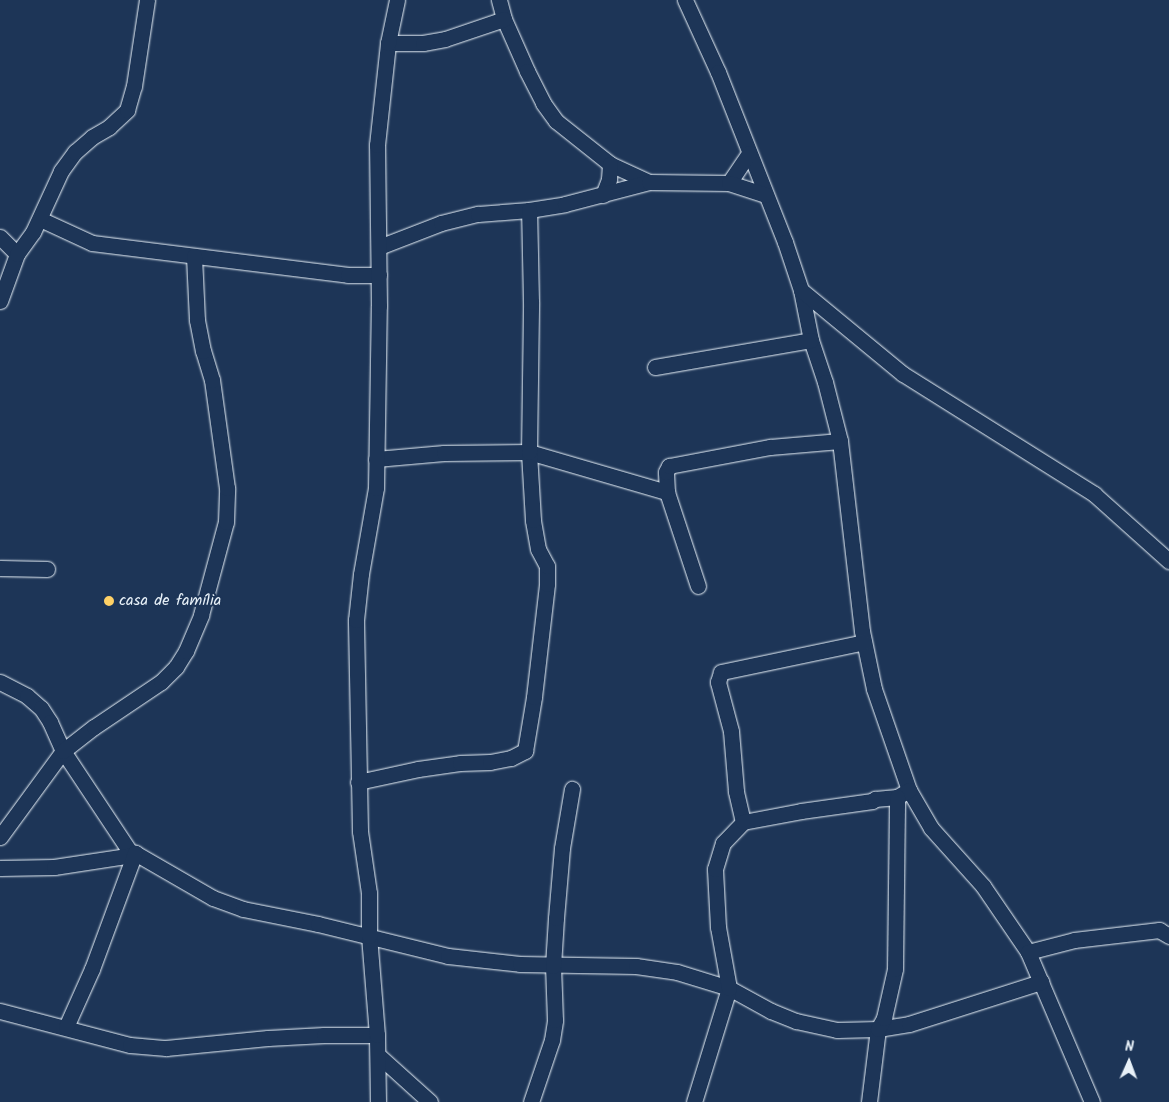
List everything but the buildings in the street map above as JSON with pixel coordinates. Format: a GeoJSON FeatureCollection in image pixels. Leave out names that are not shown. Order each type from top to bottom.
{"type":"FeatureCollection","features":[{"type":"Feature","properties":{"kind":"street"},"geometry":{"type":"LineString","coordinates":[[0,301],[17,254],[40,219],[61,171],[75,152],[92,137],[109,127],[126,110],[134,86],[147,0]]}},
{"type":"Feature","properties":{"kind":"street"},"geometry":{"type":"LineString","coordinates":[[378,1102],[378,1055],[369,936],[369,893],[360,831],[356,620],[361,574],[376,488],[379,276],[377,145],[388,43],[397,0]]}},
{"type":"Feature","properties":{"kind":"street"},"geometry":{"type":"LineString","coordinates":[[499,0],[504,19],[542,104],[556,121],[610,164],[649,182]]}},
{"type":"Feature","properties":{"kind":"street"},"geometry":{"type":"LineString","coordinates":[[685,0],[718,72],[785,242],[801,290],[811,340],[828,390],[840,441],[864,642],[874,689],[903,793],[895,969],[884,1018],[878,1029],[869,1102]]}},
{"type":"Feature","properties":{"kind":"street"},"geometry":{"type":"LineString","coordinates":[[388,43],[423,43],[445,40],[504,19]]}},
{"type":"Feature","properties":{"kind":"street"},"geometry":{"type":"LineString","coordinates":[[729,183],[749,153]]}},
{"type":"Feature","properties":{"kind":"street"},"geometry":{"type":"LineString","coordinates":[[603,195],[609,179],[610,164]]}},
{"type":"Feature","properties":{"kind":"street"},"geometry":{"type":"LineString","coordinates":[[379,247],[441,223],[478,214],[529,210],[603,195],[649,182],[729,183],[765,195]]}},
{"type":"Feature","properties":{"kind":"street"},"geometry":{"type":"LineString","coordinates":[[358,782],[418,769],[460,763],[490,762],[511,758],[525,751],[534,698],[547,584],[547,566],[538,549],[533,520],[529,452],[531,302],[529,210]]}},
{"type":"Feature","properties":{"kind":"street"},"geometry":{"type":"LineString","coordinates":[[40,219],[92,243],[348,275],[379,276]]}},
{"type":"Feature","properties":{"kind":"street"},"geometry":{"type":"LineString","coordinates":[[0,237],[17,254]]}},
{"type":"Feature","properties":{"kind":"street"},"geometry":{"type":"LineString","coordinates":[[0,837],[63,752],[94,727],[161,682],[176,667],[186,651],[201,615],[226,522],[227,488],[212,380],[203,351],[197,320],[194,256]]}},
{"type":"Feature","properties":{"kind":"street"},"geometry":{"type":"LineString","coordinates":[[801,290],[903,374],[1019,444],[1094,494],[1169,561]]}},
{"type":"Feature","properties":{"kind":"street"},"geometry":{"type":"LineString","coordinates":[[655,367],[811,340]]}},
{"type":"Feature","properties":{"kind":"street"},"geometry":{"type":"LineString","coordinates":[[698,586],[667,492],[666,472],[670,466],[770,447],[840,441]]}},
{"type":"Feature","properties":{"kind":"street"},"geometry":{"type":"LineString","coordinates":[[376,459],[444,453],[529,452],[667,492]]}},
{"type":"Feature","properties":{"kind":"street"},"geometry":{"type":"LineString","coordinates":[[0,568],[48,569]]}},
{"type":"Feature","properties":{"kind":"street"},"geometry":{"type":"LineString","coordinates":[[743,822],[736,791],[731,731],[718,682],[719,674],[730,668],[864,642]]}},
{"type":"Feature","properties":{"kind":"street"},"geometry":{"type":"LineString","coordinates":[[0,682],[27,696],[41,708],[50,722],[63,752],[133,854],[214,898],[243,909],[369,936],[448,956],[553,966],[636,966],[677,972],[729,988],[771,1011],[820,1028],[837,1030],[878,1029],[909,1024],[938,1017],[1041,982]]}},
{"type":"Feature","properties":{"kind":"street"},"geometry":{"type":"LineString","coordinates":[[531,1102],[552,1040],[555,1020],[553,966],[562,848],[572,789]]}},
{"type":"Feature","properties":{"kind":"street"},"geometry":{"type":"LineString","coordinates":[[694,1102],[729,988],[718,927],[714,869],[723,843],[743,822],[903,793]]}},
{"type":"Feature","properties":{"kind":"street"},"geometry":{"type":"LineString","coordinates":[[903,793],[931,828],[983,886],[1028,952],[1092,1102]]}},
{"type":"Feature","properties":{"kind":"street"},"geometry":{"type":"LineString","coordinates":[[0,814],[16,817]]}},
{"type":"Feature","properties":{"kind":"street"},"geometry":{"type":"LineString","coordinates":[[0,868],[54,867],[133,854]]}},
{"type":"Feature","properties":{"kind":"street"},"geometry":{"type":"LineString","coordinates":[[66,1026],[92,969],[133,854]]}},
{"type":"Feature","properties":{"kind":"street"},"geometry":{"type":"LineString","coordinates":[[1028,952],[1074,940],[1166,932]]}},
{"type":"Feature","properties":{"kind":"street"},"geometry":{"type":"LineString","coordinates":[[0,1010],[66,1026],[97,1038],[130,1046],[166,1048],[268,1038],[377,1035]]}},
{"type":"Feature","properties":{"kind":"street"},"geometry":{"type":"LineString","coordinates":[[378,1055],[430,1102]]}},
{"type":"Feature","properties":{"kind":"place","name":"casa de família"},"geometry":{"type":"Point","coordinates":[109,601]}}]}
